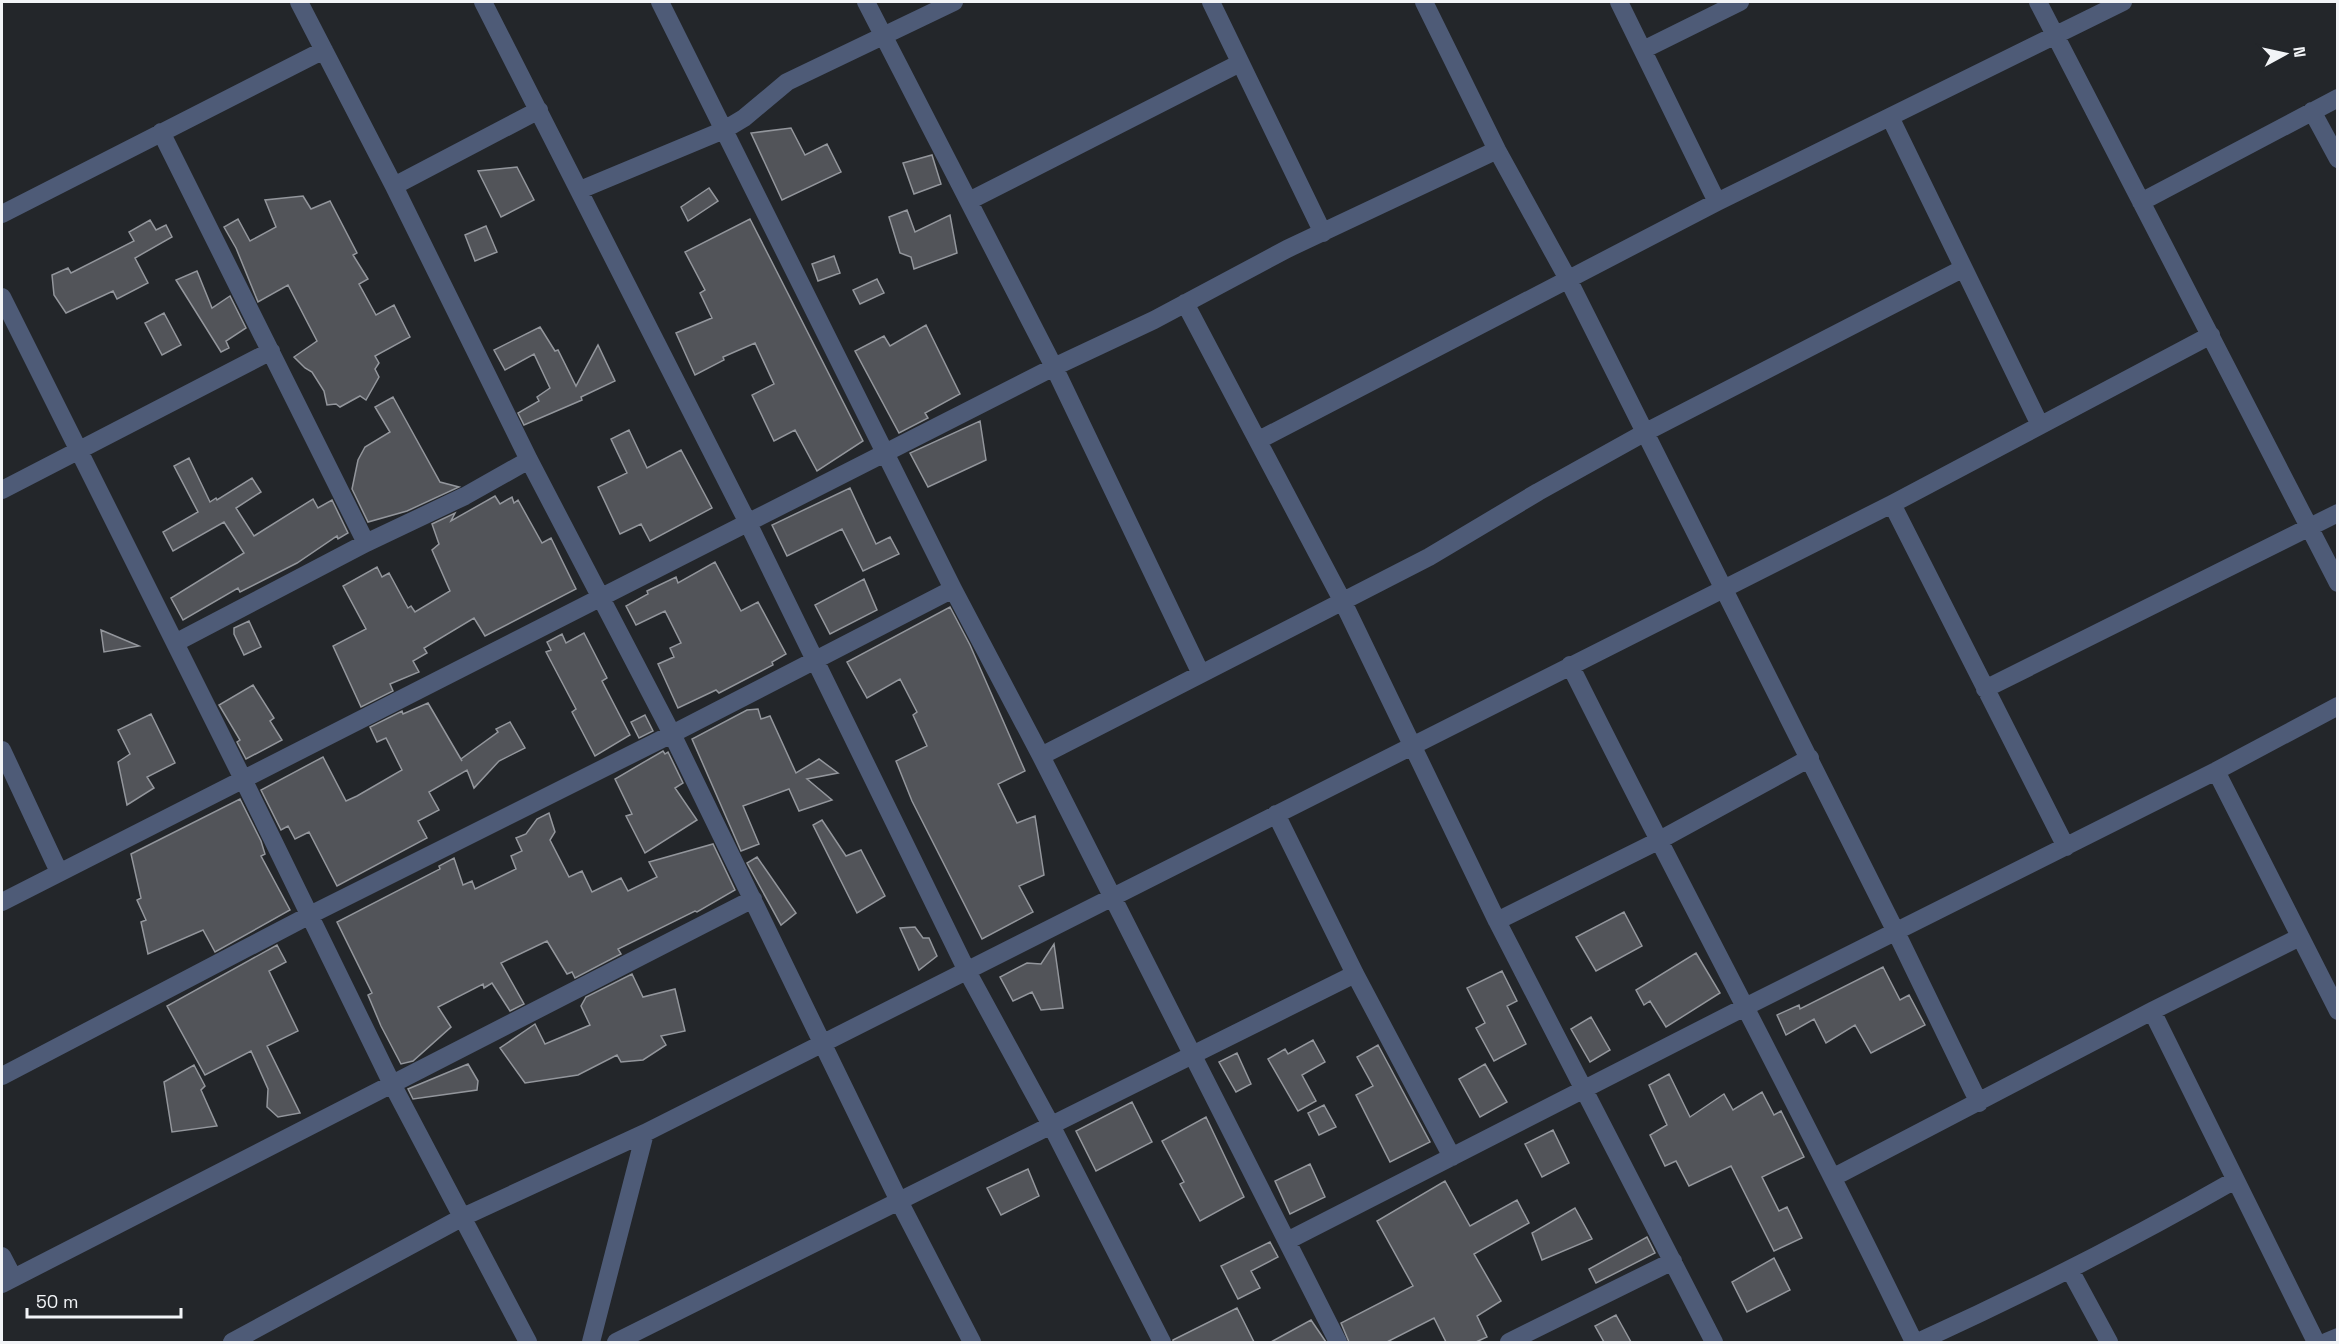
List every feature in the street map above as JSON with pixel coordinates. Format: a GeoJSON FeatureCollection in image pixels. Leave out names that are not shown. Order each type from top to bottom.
{"type":"FeatureCollection","features":[{"type":"Feature","properties":{"kind":"street"},"geometry":{"type":"LineString","coordinates":[[299,2],[394,186],[529,460],[603,597],[672,734],[900,1203],[972,1342]]}},
{"type":"Feature","properties":{"kind":"street"},"geometry":{"type":"LineString","coordinates":[[483,2],[748,523],[967,971],[1051,1125],[1162,1342]]}},
{"type":"Feature","properties":{"kind":"street"},"geometry":{"type":"LineString","coordinates":[[660,2],[887,452],[953,589],[1041,756],[1338,1342]]}},
{"type":"Feature","properties":{"kind":"street"},"geometry":{"type":"LineString","coordinates":[[866,2],[1054,367],[1201,674]]}},
{"type":"Feature","properties":{"kind":"street"},"geometry":{"type":"LineString","coordinates":[[580,190],[724,130],[744,118],[787,82],[954,2]]}},
{"type":"Feature","properties":{"kind":"street"},"geometry":{"type":"LineString","coordinates":[[1211,2],[1323,233]]}},
{"type":"Feature","properties":{"kind":"street"},"geometry":{"type":"LineString","coordinates":[[1424,2],[1497,150],[1569,281],[1810,759],[1979,1103]]}},
{"type":"Feature","properties":{"kind":"street"},"geometry":{"type":"LineString","coordinates":[[1619,2],[1718,202]]}},
{"type":"Feature","properties":{"kind":"street"},"geometry":{"type":"LineString","coordinates":[[1643,50],[1740,2]]}},
{"type":"Feature","properties":{"kind":"street"},"geometry":{"type":"LineString","coordinates":[[2038,2],[2337,583]]}},
{"type":"Feature","properties":{"kind":"street"},"geometry":{"type":"LineString","coordinates":[[1259,440],[1718,202],[2055,38],[2124,2]]}},
{"type":"Feature","properties":{"kind":"street"},"geometry":{"type":"LineString","coordinates":[[2,214],[324,50]]}},
{"type":"Feature","properties":{"kind":"street"},"geometry":{"type":"LineString","coordinates":[[969,201],[1240,63]]}},
{"type":"Feature","properties":{"kind":"street"},"geometry":{"type":"LineString","coordinates":[[2141,202],[2337,98]]}},
{"type":"Feature","properties":{"kind":"street"},"geometry":{"type":"LineString","coordinates":[[394,186],[539,110]]}},
{"type":"Feature","properties":{"kind":"street"},"geometry":{"type":"LineString","coordinates":[[2312,111],[2337,159]]}},
{"type":"Feature","properties":{"kind":"street"},"geometry":{"type":"LineString","coordinates":[[1890,117],[1962,269],[2040,425]]}},
{"type":"Feature","properties":{"kind":"street"},"geometry":{"type":"LineString","coordinates":[[161,132],[366,543]]}},
{"type":"Feature","properties":{"kind":"street"},"geometry":{"type":"LineString","coordinates":[[2,902],[244,781],[1054,367],[1185,303],[1263,261],[1497,150]]}},
{"type":"Feature","properties":{"kind":"street"},"geometry":{"type":"LineString","coordinates":[[1041,756],[1429,557],[1538,492],[1644,433],[1962,269]]}},
{"type":"Feature","properties":{"kind":"street"},"geometry":{"type":"LineString","coordinates":[[2,297],[244,781],[308,916],[528,1342]]}},
{"type":"Feature","properties":{"kind":"street"},"geometry":{"type":"LineString","coordinates":[[1185,303],[1343,602],[1497,921],[1714,1342]]}},
{"type":"Feature","properties":{"kind":"street"},"geometry":{"type":"LineString","coordinates":[[232,1342],[463,1217],[645,1133],[967,971],[1111,896],[1892,504],[2211,335]]}},
{"type":"Feature","properties":{"kind":"street"},"geometry":{"type":"LineString","coordinates":[[2,490],[271,351]]}},
{"type":"Feature","properties":{"kind":"street"},"geometry":{"type":"LineString","coordinates":[[175,643],[366,543],[465,496],[529,460]]}},
{"type":"Feature","properties":{"kind":"street"},"geometry":{"type":"LineString","coordinates":[[1892,504],[2066,847]]}},
{"type":"Feature","properties":{"kind":"street"},"geometry":{"type":"LineString","coordinates":[[1985,689],[2337,513]]}},
{"type":"Feature","properties":{"kind":"street"},"geometry":{"type":"LineString","coordinates":[[2,1076],[308,916],[672,734],[953,589]]}},
{"type":"Feature","properties":{"kind":"street"},"geometry":{"type":"LineString","coordinates":[[1570,665],[1658,841],[1834,1177],[1916,1342],[2070,1270],[2235,1180]]}},
{"type":"Feature","properties":{"kind":"street"},"geometry":{"type":"LineString","coordinates":[[1287,1241],[1744,1007],[2216,771],[2337,706]]}},
{"type":"Feature","properties":{"kind":"street"},"geometry":{"type":"LineString","coordinates":[[2,750],[59,872]]}},
{"type":"Feature","properties":{"kind":"street"},"geometry":{"type":"LineString","coordinates":[[1497,921],[1658,841],[1810,759]]}},
{"type":"Feature","properties":{"kind":"street"},"geometry":{"type":"LineString","coordinates":[[2216,771],[2337,1011]]}},
{"type":"Feature","properties":{"kind":"street"},"geometry":{"type":"LineString","coordinates":[[1276,814],[1355,974],[1452,1157]]}},
{"type":"Feature","properties":{"kind":"street"},"geometry":{"type":"LineString","coordinates":[[2,1256],[7,1280],[753,899]]}},
{"type":"Feature","properties":{"kind":"street"},"geometry":{"type":"LineString","coordinates":[[1834,1177],[2152,1011],[2300,937]]}},
{"type":"Feature","properties":{"kind":"street"},"geometry":{"type":"LineString","coordinates":[[616,1342],[900,1203],[1191,1054],[1355,974]]}},
{"type":"Feature","properties":{"kind":"street"},"geometry":{"type":"LineString","coordinates":[[2152,1011],[2316,1342]]}},
{"type":"Feature","properties":{"kind":"street"},"geometry":{"type":"LineString","coordinates":[[591,1342],[645,1133]]}},
{"type":"Feature","properties":{"kind":"street"},"geometry":{"type":"LineString","coordinates":[[1509,1342],[1543,1335],[1672,1261]]}},
{"type":"Feature","properties":{"kind":"street"},"geometry":{"type":"LineString","coordinates":[[2070,1270],[2109,1342]]}},
{"type":"Feature","properties":{"kind":"street"},"geometry":{"type":"LineString","coordinates":[[2326,1342],[2337,1337]]}},
{"type":"Feature","properties":{"kind":"building"},"geometry":{"type":"Polygon","coordinates":[[[791,128],[805,155],[827,144],[841,172],[782,200],[751,133],[791,128]]]}},
{"type":"Feature","properties":{"kind":"building"},"geometry":{"type":"Polygon","coordinates":[[[932,155],[941,184],[914,194],[903,163],[932,155]]]}},
{"type":"Feature","properties":{"kind":"building"},"geometry":{"type":"Polygon","coordinates":[[[517,167],[534,200],[501,217],[478,171],[517,167]]]}},
{"type":"Feature","properties":{"kind":"building"},"geometry":{"type":"Polygon","coordinates":[[[709,188],[718,201],[688,221],[681,207],[709,188]]]}},
{"type":"Feature","properties":{"kind":"building"},"geometry":{"type":"Polygon","coordinates":[[[303,196],[311,209],[330,201],[357,253],[353,255],[368,279],[359,284],[376,315],[394,305],[410,337],[375,356],[379,363],[375,369],[379,377],[366,400],[360,396],[340,407],[336,404],[327,405],[324,391],[312,372],[294,357],[317,341],[288,285],[258,302],[236,248],[224,227],[238,219],[250,241],[276,227],[265,200],[303,196]]]}},
{"type":"Feature","properties":{"kind":"building"},"geometry":{"type":"Polygon","coordinates":[[[907,210],[915,232],[950,215],[957,253],[914,269],[911,257],[900,253],[889,217],[907,210]]]}},
{"type":"Feature","properties":{"kind":"building"},"geometry":{"type":"Polygon","coordinates":[[[750,219],[863,441],[817,471],[795,430],[774,441],[752,395],[774,384],[755,343],[723,357],[724,360],[695,375],[676,333],[712,318],[700,293],[705,290],[685,252],[750,219]]]}},
{"type":"Feature","properties":{"kind":"building"},"geometry":{"type":"Polygon","coordinates":[[[150,220],[156,230],[166,225],[172,237],[135,258],[148,283],[117,299],[113,291],[66,313],[54,295],[52,275],[68,268],[71,273],[134,241],[129,232],[150,220]]]}},
{"type":"Feature","properties":{"kind":"building"},"geometry":{"type":"Polygon","coordinates":[[[486,226],[497,252],[475,261],[465,235],[486,226]]]}},
{"type":"Feature","properties":{"kind":"building"},"geometry":{"type":"Polygon","coordinates":[[[834,256],[840,273],[818,281],[812,264],[834,256]]]}},
{"type":"Feature","properties":{"kind":"building"},"geometry":{"type":"Polygon","coordinates":[[[197,271],[212,308],[230,296],[246,328],[226,341],[229,348],[221,352],[176,280],[197,271]]]}},
{"type":"Feature","properties":{"kind":"building"},"geometry":{"type":"Polygon","coordinates":[[[877,279],[884,293],[860,304],[853,290],[877,279]]]}},
{"type":"Feature","properties":{"kind":"building"},"geometry":{"type":"Polygon","coordinates":[[[164,313],[181,345],[162,355],[145,323],[164,313]]]}},
{"type":"Feature","properties":{"kind":"building"},"geometry":{"type":"Polygon","coordinates":[[[926,325],[960,394],[925,413],[928,418],[899,433],[855,351],[884,336],[890,346],[926,325]]]}},
{"type":"Feature","properties":{"kind":"building"},"geometry":{"type":"Polygon","coordinates":[[[540,327],[555,351],[558,350],[576,386],[598,345],[615,381],[581,397],[582,400],[524,425],[518,413],[539,401],[537,397],[550,388],[534,354],[505,370],[494,350],[540,327]]]}},
{"type":"Feature","properties":{"kind":"building"},"geometry":{"type":"Polygon","coordinates":[[[393,397],[440,482],[459,487],[407,511],[368,522],[352,489],[358,460],[365,447],[390,432],[375,407],[393,397]]]}},
{"type":"Feature","properties":{"kind":"building"},"geometry":{"type":"Polygon","coordinates":[[[980,421],[986,460],[928,487],[910,453],[980,421]]]}},
{"type":"Feature","properties":{"kind":"building"},"geometry":{"type":"Polygon","coordinates":[[[629,430],[647,468],[681,450],[712,508],[650,541],[641,524],[620,534],[598,487],[627,473],[611,439],[629,430]]]}},
{"type":"Feature","properties":{"kind":"building"},"geometry":{"type":"Polygon","coordinates":[[[189,458],[210,502],[252,478],[261,492],[236,508],[254,536],[313,499],[318,508],[332,500],[348,533],[338,539],[337,536],[297,563],[240,592],[238,588],[183,620],[171,598],[244,553],[224,522],[173,551],[163,532],[198,512],[174,466],[189,458]]]}},
{"type":"Feature","properties":{"kind":"building"},"geometry":{"type":"Polygon","coordinates":[[[850,488],[876,544],[890,537],[899,554],[863,571],[842,529],[787,556],[772,525],[850,488]]]}},
{"type":"Feature","properties":{"kind":"building"},"geometry":{"type":"Polygon","coordinates":[[[495,496],[500,504],[512,497],[514,503],[518,500],[542,543],[551,538],[576,589],[485,636],[474,618],[424,648],[427,653],[413,661],[419,672],[390,684],[393,691],[361,707],[333,646],[366,629],[343,586],[377,567],[382,577],[389,573],[408,608],[411,606],[415,612],[450,591],[432,550],[439,544],[432,524],[455,513],[451,521],[495,496]]]}},
{"type":"Feature","properties":{"kind":"building"},"geometry":{"type":"Polygon","coordinates":[[[715,562],[741,611],[758,602],[786,654],[772,662],[773,665],[719,693],[716,690],[678,708],[658,664],[674,657],[670,648],[681,643],[665,611],[636,625],[626,606],[648,594],[647,591],[676,577],[678,583],[715,562]]]}},
{"type":"Feature","properties":{"kind":"building"},"geometry":{"type":"Polygon","coordinates":[[[864,579],[877,610],[830,634],[815,605],[864,579]]]}},
{"type":"Feature","properties":{"kind":"building"},"geometry":{"type":"Polygon","coordinates":[[[950,607],[970,645],[1025,771],[998,784],[1017,823],[1035,816],[1044,875],[1019,886],[1033,912],[982,939],[912,801],[896,761],[927,746],[913,715],[917,712],[900,679],[867,698],[847,662],[950,607]]]}},
{"type":"Feature","properties":{"kind":"building"},"geometry":{"type":"Polygon","coordinates":[[[249,621],[261,647],[244,655],[234,634],[234,628],[249,621]]]}},
{"type":"Feature","properties":{"kind":"building"},"geometry":{"type":"Polygon","coordinates":[[[101,630],[139,646],[104,652],[101,630]]]}},
{"type":"Feature","properties":{"kind":"building"},"geometry":{"type":"Polygon","coordinates":[[[584,633],[607,678],[602,681],[630,735],[595,756],[572,712],[576,709],[546,652],[551,650],[547,642],[562,634],[566,643],[584,633]]]}},
{"type":"Feature","properties":{"kind":"building"},"geometry":{"type":"Polygon","coordinates":[[[253,685],[274,718],[270,721],[282,740],[246,759],[237,742],[240,740],[219,705],[253,685]]]}},
{"type":"Feature","properties":{"kind":"building"},"geometry":{"type":"Polygon","coordinates":[[[428,703],[462,761],[461,759],[498,732],[496,729],[510,722],[525,748],[499,761],[474,788],[467,770],[429,792],[439,810],[418,821],[427,838],[337,886],[309,832],[295,839],[288,826],[281,830],[261,790],[323,757],[346,801],[357,796],[402,770],[386,738],[377,742],[370,727],[402,711],[403,714],[428,703]]]}},
{"type":"Feature","properties":{"kind":"building"},"geometry":{"type":"Polygon","coordinates":[[[758,709],[761,719],[770,716],[796,773],[819,759],[838,773],[807,779],[832,800],[799,811],[789,789],[743,806],[759,844],[741,851],[692,739],[747,710],[758,709]]]}},
{"type":"Feature","properties":{"kind":"building"},"geometry":{"type":"Polygon","coordinates":[[[151,714],[175,763],[147,777],[154,788],[127,805],[118,762],[130,754],[118,730],[151,714]]]}},
{"type":"Feature","properties":{"kind":"building"},"geometry":{"type":"Polygon","coordinates":[[[645,715],[653,731],[639,738],[631,722],[645,715]]]}},
{"type":"Feature","properties":{"kind":"building"},"geometry":{"type":"Polygon","coordinates":[[[663,751],[665,754],[668,752],[683,783],[675,788],[697,820],[645,853],[626,816],[632,814],[615,779],[663,751]]]}},
{"type":"Feature","properties":{"kind":"building"},"geometry":{"type":"Polygon","coordinates":[[[240,799],[261,841],[265,854],[261,856],[290,910],[215,952],[203,930],[148,954],[141,922],[146,920],[137,900],[141,898],[131,854],[240,799]]]}},
{"type":"Feature","properties":{"kind":"building"},"geometry":{"type":"Polygon","coordinates":[[[549,813],[555,832],[550,840],[569,877],[582,871],[592,892],[621,878],[628,891],[657,877],[649,862],[713,844],[735,890],[697,912],[618,949],[621,954],[575,978],[572,972],[567,974],[547,941],[501,963],[524,1004],[510,1011],[492,983],[484,988],[483,984],[438,1007],[451,1027],[413,1061],[401,1064],[368,995],[372,993],[337,922],[440,869],[439,866],[454,858],[463,885],[472,881],[475,889],[516,869],[511,856],[522,851],[516,838],[526,834],[537,819],[549,813]]]}},
{"type":"Feature","properties":{"kind":"building"},"geometry":{"type":"Polygon","coordinates":[[[822,820],[846,856],[861,850],[885,896],[857,913],[813,825],[822,820]]]}},
{"type":"Feature","properties":{"kind":"building"},"geometry":{"type":"Polygon","coordinates":[[[757,857],[796,913],[781,925],[747,863],[757,857]]]}},
{"type":"Feature","properties":{"kind":"building"},"geometry":{"type":"Polygon","coordinates":[[[1624,912],[1642,946],[1596,971],[1576,937],[1624,912]]]}},
{"type":"Feature","properties":{"kind":"building"},"geometry":{"type":"Polygon","coordinates":[[[915,927],[923,938],[929,938],[937,956],[919,970],[900,928],[915,927]]]}},
{"type":"Feature","properties":{"kind":"building"},"geometry":{"type":"Polygon","coordinates":[[[1054,944],[1063,1008],[1041,1010],[1032,992],[1013,1001],[1000,977],[1027,963],[1041,964],[1054,944]]]}},
{"type":"Feature","properties":{"kind":"building"},"geometry":{"type":"Polygon","coordinates":[[[277,945],[286,962],[269,971],[298,1031],[267,1046],[300,1113],[278,1117],[267,1107],[268,1089],[251,1051],[205,1075],[167,1006],[277,945]]]}},
{"type":"Feature","properties":{"kind":"building"},"geometry":{"type":"Polygon","coordinates":[[[1696,953],[1720,993],[1666,1027],[1650,1001],[1644,1005],[1636,990],[1696,953]]]}},
{"type":"Feature","properties":{"kind":"building"},"geometry":{"type":"Polygon","coordinates":[[[1883,967],[1900,1000],[1909,995],[1925,1025],[1871,1053],[1855,1025],[1826,1043],[1814,1019],[1786,1035],[1777,1015],[1799,1005],[1800,1009],[1883,967]]]}},
{"type":"Feature","properties":{"kind":"building"},"geometry":{"type":"Polygon","coordinates":[[[1502,971],[1517,1001],[1507,1006],[1526,1044],[1494,1061],[1476,1028],[1485,1023],[1467,988],[1502,971]]]}},
{"type":"Feature","properties":{"kind":"building"},"geometry":{"type":"Polygon","coordinates":[[[632,974],[643,997],[675,989],[685,1031],[661,1036],[666,1045],[643,1060],[621,1062],[617,1055],[578,1075],[525,1083],[500,1048],[535,1024],[545,1044],[590,1025],[581,1006],[586,997],[632,974]]]}},
{"type":"Feature","properties":{"kind":"building"},"geometry":{"type":"Polygon","coordinates":[[[1591,1017],[1610,1050],[1590,1062],[1571,1029],[1591,1017]]]}},
{"type":"Feature","properties":{"kind":"building"},"geometry":{"type":"Polygon","coordinates":[[[1313,1040],[1325,1062],[1302,1075],[1316,1101],[1298,1111],[1268,1059],[1285,1049],[1288,1054],[1313,1040]]]}},
{"type":"Feature","properties":{"kind":"building"},"geometry":{"type":"Polygon","coordinates":[[[1378,1045],[1430,1142],[1390,1162],[1356,1095],[1373,1086],[1357,1057],[1378,1045]]]}},
{"type":"Feature","properties":{"kind":"building"},"geometry":{"type":"Polygon","coordinates":[[[1237,1053],[1251,1084],[1236,1092],[1219,1062],[1237,1053]]]}},
{"type":"Feature","properties":{"kind":"building"},"geometry":{"type":"Polygon","coordinates":[[[468,1064],[478,1081],[477,1090],[413,1099],[408,1089],[468,1064]]]}},
{"type":"Feature","properties":{"kind":"building"},"geometry":{"type":"Polygon","coordinates":[[[1485,1064],[1507,1102],[1480,1117],[1459,1079],[1485,1064]]]}},
{"type":"Feature","properties":{"kind":"building"},"geometry":{"type":"Polygon","coordinates":[[[194,1065],[205,1086],[201,1090],[217,1126],[172,1132],[164,1082],[194,1065]]]}},
{"type":"Feature","properties":{"kind":"building"},"geometry":{"type":"Polygon","coordinates":[[[1669,1074],[1690,1117],[1724,1094],[1733,1110],[1762,1092],[1774,1115],[1781,1111],[1804,1157],[1762,1177],[1779,1211],[1787,1207],[1802,1238],[1774,1251],[1731,1166],[1689,1186],[1676,1161],[1665,1166],[1650,1135],[1667,1125],[1649,1085],[1669,1074]]]}},
{"type":"Feature","properties":{"kind":"building"},"geometry":{"type":"Polygon","coordinates":[[[1132,1102],[1152,1142],[1096,1171],[1076,1131],[1132,1102]]]}},
{"type":"Feature","properties":{"kind":"building"},"geometry":{"type":"Polygon","coordinates":[[[1324,1105],[1336,1127],[1319,1135],[1308,1113],[1324,1105]]]}},
{"type":"Feature","properties":{"kind":"building"},"geometry":{"type":"Polygon","coordinates":[[[1206,1117],[1244,1197],[1200,1221],[1180,1184],[1184,1182],[1162,1141],[1206,1117]]]}},
{"type":"Feature","properties":{"kind":"building"},"geometry":{"type":"Polygon","coordinates":[[[1553,1130],[1569,1163],[1542,1177],[1525,1144],[1553,1130]]]}},
{"type":"Feature","properties":{"kind":"building"},"geometry":{"type":"Polygon","coordinates":[[[1310,1164],[1325,1197],[1290,1214],[1275,1181],[1310,1164]]]}},
{"type":"Feature","properties":{"kind":"building"},"geometry":{"type":"Polygon","coordinates":[[[1028,1169],[1039,1196],[1001,1215],[987,1188],[1028,1169]]]}},
{"type":"Feature","properties":{"kind":"building"},"geometry":{"type":"Polygon","coordinates":[[[1445,1181],[1470,1226],[1517,1200],[1529,1223],[1474,1254],[1501,1301],[1477,1316],[1487,1337],[1476,1342],[1446,1342],[1434,1318],[1387,1342],[1349,1342],[1341,1323],[1413,1286],[1377,1221],[1445,1181]]]}},
{"type":"Feature","properties":{"kind":"building"},"geometry":{"type":"Polygon","coordinates":[[[1575,1208],[1592,1239],[1542,1260],[1532,1233],[1575,1208]]]}},
{"type":"Feature","properties":{"kind":"building"},"geometry":{"type":"Polygon","coordinates":[[[1647,1237],[1655,1253],[1596,1283],[1589,1269],[1647,1237]]]}},
{"type":"Feature","properties":{"kind":"building"},"geometry":{"type":"Polygon","coordinates":[[[1270,1242],[1278,1257],[1251,1271],[1260,1288],[1238,1299],[1221,1266],[1270,1242]]]}},
{"type":"Feature","properties":{"kind":"building"},"geometry":{"type":"Polygon","coordinates":[[[1774,1258],[1790,1290],[1747,1312],[1732,1282],[1774,1258]]]}},
{"type":"Feature","properties":{"kind":"building"},"geometry":{"type":"Polygon","coordinates":[[[1237,1308],[1254,1342],[1173,1342],[1173,1340],[1237,1308]]]}},
{"type":"Feature","properties":{"kind":"building"},"geometry":{"type":"Polygon","coordinates":[[[1616,1315],[1631,1342],[1604,1342],[1595,1326],[1616,1315]]]}},
{"type":"Feature","properties":{"kind":"building"},"geometry":{"type":"Polygon","coordinates":[[[1311,1320],[1326,1342],[1271,1342],[1311,1320]]]}}]}
